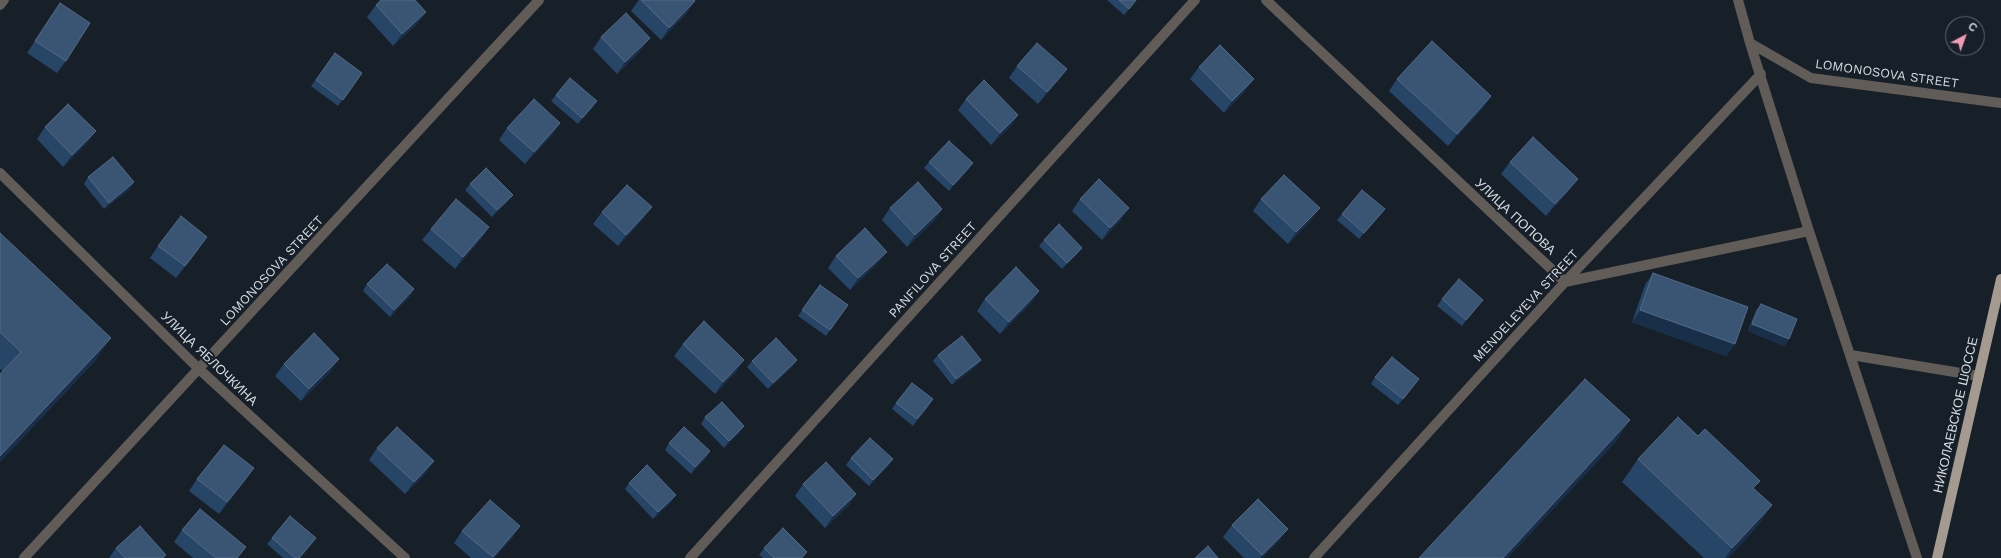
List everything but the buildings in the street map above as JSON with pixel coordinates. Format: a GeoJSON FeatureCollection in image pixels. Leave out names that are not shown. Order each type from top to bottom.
{"type":"FeatureCollection","features":[{"type":"Feature","properties":{"kind":"main road","name":"НИКОЛАЕВСКОЕ ШОССЕ"},"geometry":{"type":"LineString","coordinates":[[1937,558],[2001,278]]}},
{"type":"Feature","properties":{"kind":"street"},"geometry":{"type":"LineString","coordinates":[[0,5],[4,0]]}},
{"type":"Feature","properties":{"kind":"street","name":"LOMONOSOVA STREET"},"geometry":{"type":"LineString","coordinates":[[24,558],[539,0]]}},
{"type":"Feature","properties":{"kind":"street","name":"PANFILOVA STREET"},"geometry":{"type":"LineString","coordinates":[[690,558],[1195,0]]}},
{"type":"Feature","properties":{"kind":"street","name":"УЛИЦА ПОПОВА"},"geometry":{"type":"LineString","coordinates":[[1266,0],[1565,282]]}},
{"type":"Feature","properties":{"kind":"street"},"geometry":{"type":"LineString","coordinates":[[1738,0],[1750,43],[1809,230],[1917,558]]}},
{"type":"Feature","properties":{"kind":"street","name":"LOMONOSOVA STREET"},"geometry":{"type":"LineString","coordinates":[[1750,43],[1811,78],[2001,103]]}},
{"type":"Feature","properties":{"kind":"street","name":"MENDELEYEVA STREET"},"geometry":{"type":"LineString","coordinates":[[1314,558],[1565,282],[1761,74]]}},
{"type":"Feature","properties":{"kind":"street","name":"УЛИЦА ЯБЛОЧКИНА"},"geometry":{"type":"LineString","coordinates":[[0,173],[199,369],[405,558]]}},
{"type":"Feature","properties":{"kind":"street"},"geometry":{"type":"LineString","coordinates":[[1565,282],[1809,230]]}},
{"type":"Feature","properties":{"kind":"street"},"geometry":{"type":"LineString","coordinates":[[1851,356],[1979,376]]}}]}
